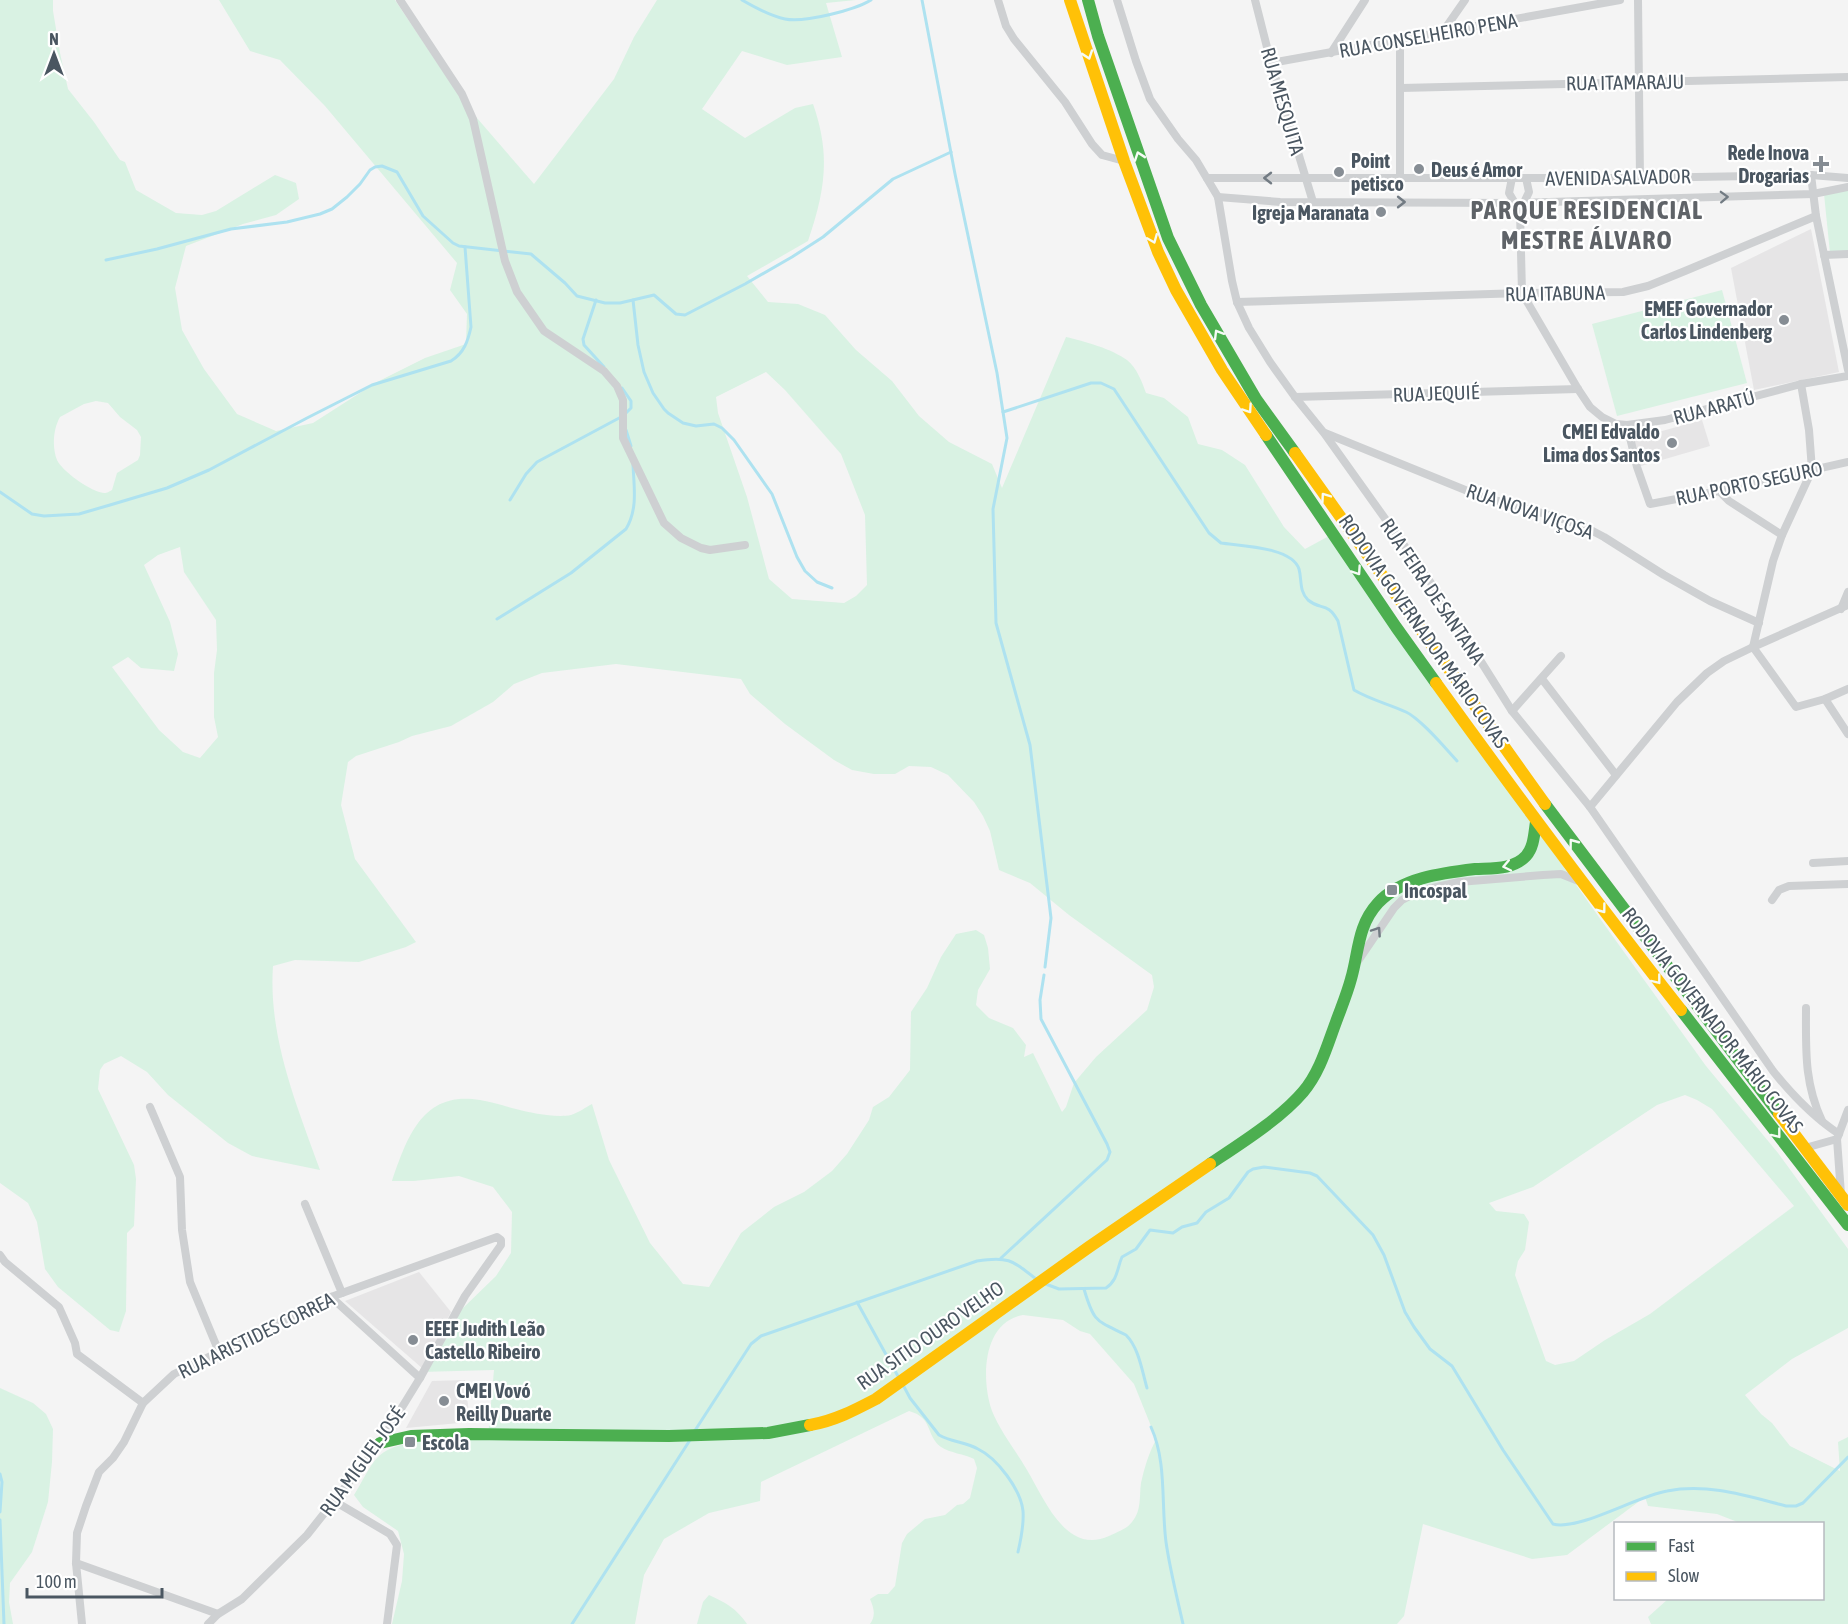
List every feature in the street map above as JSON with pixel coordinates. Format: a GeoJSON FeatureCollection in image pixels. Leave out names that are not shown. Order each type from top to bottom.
{"type":"FeatureCollection","features":[{"type":"Feature","properties":{"kind":"main road","name":"RODOVIA GOVERNADOR MÁRIO COVAS"},"geometry":{"type":"LineString","coordinates":[[1070,0],[1124,162],[1158,252],[1176,290],[1222,370],[1396,627],[1536,822],[1848,1225]]}},
{"type":"Feature","properties":{"kind":"main road","name":"RODOVIA GOVERNADOR MÁRIO COVAS"},"geometry":{"type":"LineString","coordinates":[[1088,0],[1121,104],[1168,238],[1201,305],[1256,399],[1566,833],[1845,1201]]}},
{"type":"Feature","properties":{"kind":"main road","name":"RUA SITIO OURO VELHO"},"geometry":{"type":"LineString","coordinates":[[380,1443],[411,1436],[469,1434],[745,1435],[794,1430],[824,1423],[848,1414],[876,1399],[1288,1108],[1304,1091],[1317,1070],[1355,965],[1358,942],[1367,917],[1384,897],[1402,886],[1430,877],[1512,866],[1522,861],[1533,846],[1536,822]]}},
{"type":"Feature","properties":{"kind":"street"},"geometry":{"type":"LineString","coordinates":[[400,0],[462,94],[473,119],[505,261],[517,292],[544,331],[604,371],[617,386],[623,400],[623,438],[664,523],[681,538],[700,548],[710,550],[745,545]]}},
{"type":"Feature","properties":{"kind":"street"},"geometry":{"type":"LineString","coordinates":[[998,0],[1006,26],[1014,39],[1065,102],[1092,144],[1102,155],[1124,162]]}},
{"type":"Feature","properties":{"kind":"street","name":"RUA FEIRA DE SANTANA"},"geometry":{"type":"LineString","coordinates":[[1117,0],[1150,99],[1208,178],[1218,197],[1237,302],[1250,328],[1295,396],[1436,590],[1512,711],[1590,807],[1773,1071],[1794,1097],[1838,1137]]}},
{"type":"Feature","properties":{"kind":"street"},"geometry":{"type":"LineString","coordinates":[[1331,53],[1365,0]]}},
{"type":"Feature","properties":{"kind":"street"},"geometry":{"type":"LineString","coordinates":[[1442,33],[1465,0]]}},
{"type":"Feature","properties":{"kind":"street","name":"RUA CONSELHEIRO PENA"},"geometry":{"type":"LineString","coordinates":[[1271,63],[1620,0]]}},
{"type":"Feature","properties":{"kind":"street"},"geometry":{"type":"LineString","coordinates":[[1638,0],[1640,178]]}},
{"type":"Feature","properties":{"kind":"street","name":"RUA MESQUITA"},"geometry":{"type":"LineString","coordinates":[[1258,2],[1271,63],[1313,202]]}},
{"type":"Feature","properties":{"kind":"street"},"geometry":{"type":"LineString","coordinates":[[1400,40],[1400,177]]}},
{"type":"Feature","properties":{"kind":"street","name":"RUA ITAMARAJU"},"geometry":{"type":"LineString","coordinates":[[1401,88],[1848,78]]}},
{"type":"Feature","properties":{"kind":"street"},"geometry":{"type":"LineString","coordinates":[[1811,175],[1816,216],[1848,370]]}},
{"type":"Feature","properties":{"kind":"street","name":"AVENIDA SALVADOR"},"geometry":{"type":"LineString","coordinates":[[1208,178],[1640,178],[1811,175],[1848,178]]}},
{"type":"Feature","properties":{"kind":"street"},"geometry":{"type":"LineString","coordinates":[[1512,178],[1509,194],[1520,206]]}},
{"type":"Feature","properties":{"kind":"street"},"geometry":{"type":"LineString","coordinates":[[1522,293],[1520,206],[1529,192],[1526,178]]}},
{"type":"Feature","properties":{"kind":"street","name":"AVENIDA SALVADOR"},"geometry":{"type":"LineString","coordinates":[[1218,197],[1280,202],[1520,206],[1813,194],[1848,187]]}},
{"type":"Feature","properties":{"kind":"street","name":"RUA ITABUNA"},"geometry":{"type":"LineString","coordinates":[[1237,302],[1522,293],[1606,293],[1635,290],[1816,216]]}},
{"type":"Feature","properties":{"kind":"street"},"geometry":{"type":"LineString","coordinates":[[1824,255],[1848,254]]}},
{"type":"Feature","properties":{"kind":"street","name":"RUA ARATÚ"},"geometry":{"type":"LineString","coordinates":[[1522,293],[1590,407],[1602,417],[1616,424],[1627,425],[1665,420],[1801,384],[1848,376]]}},
{"type":"Feature","properties":{"kind":"street"},"geometry":{"type":"LineString","coordinates":[[1753,647],[1773,561],[1782,535],[1812,470],[1809,430],[1801,384]]}},
{"type":"Feature","properties":{"kind":"street","name":"RUA JEQUIÉ"},"geometry":{"type":"LineString","coordinates":[[1295,396],[1578,389]]}},
{"type":"Feature","properties":{"kind":"street","name":"RUA PORTO SEGURO"},"geometry":{"type":"LineString","coordinates":[[1627,425],[1637,467],[1650,504],[1848,462]]}},
{"type":"Feature","properties":{"kind":"street","name":"RUA NOVA VIÇOSA"},"geometry":{"type":"LineString","coordinates":[[1324,433],[1480,496],[1560,518],[1585,528],[1604,537],[1710,601],[1759,624]]}},
{"type":"Feature","properties":{"kind":"street"},"geometry":{"type":"LineString","coordinates":[[1719,491],[1741,510],[1782,535]]}},
{"type":"Feature","properties":{"kind":"street"},"geometry":{"type":"LineString","coordinates":[[1590,807],[1691,688],[1724,662],[1845,607],[1848,592]]}},
{"type":"Feature","properties":{"kind":"street"},"geometry":{"type":"LineString","coordinates":[[1753,647],[1796,707],[1825,699],[1848,689]]}},
{"type":"Feature","properties":{"kind":"street"},"geometry":{"type":"LineString","coordinates":[[1512,711],[1561,656]]}},
{"type":"Feature","properties":{"kind":"street"},"geometry":{"type":"LineString","coordinates":[[1542,679],[1616,775]]}},
{"type":"Feature","properties":{"kind":"street"},"geometry":{"type":"LineString","coordinates":[[1825,699],[1848,734]]}},
{"type":"Feature","properties":{"kind":"street"},"geometry":{"type":"LineString","coordinates":[[1813,863],[1848,861]]}},
{"type":"Feature","properties":{"kind":"street","name":"RUA SITIO OURO VELHO"},"geometry":{"type":"LineString","coordinates":[[1355,965],[1394,908],[1402,900],[1419,891],[1459,882],[1562,874],[1584,884]]}},
{"type":"Feature","properties":{"kind":"street"},"geometry":{"type":"LineString","coordinates":[[1772,900],[1779,890],[1789,886],[1848,884]]}},
{"type":"Feature","properties":{"kind":"street"},"geometry":{"type":"LineString","coordinates":[[1806,1008],[1807,1073],[1823,1124]]}},
{"type":"Feature","properties":{"kind":"street"},"geometry":{"type":"LineString","coordinates":[[150,1107],[180,1177],[182,1230],[190,1282],[219,1352]]}},
{"type":"Feature","properties":{"kind":"street"},"geometry":{"type":"LineString","coordinates":[[1845,1201],[1838,1137],[1848,1110]]}},
{"type":"Feature","properties":{"kind":"street"},"geometry":{"type":"LineString","coordinates":[[1805,1148],[1838,1137]]}},
{"type":"Feature","properties":{"kind":"street"},"geometry":{"type":"LineString","coordinates":[[305,1204],[342,1293]]}},
{"type":"Feature","properties":{"kind":"street","name":"RUA ARISTIDES CORREA"},"geometry":{"type":"LineString","coordinates":[[82,1624],[76,1563],[76,1533],[99,1472],[124,1442],[143,1403],[174,1374],[332,1297],[497,1237],[501,1240]]}},
{"type":"Feature","properties":{"kind":"street","name":"RUA MIGUEL JOSÉ"},"geometry":{"type":"LineString","coordinates":[[208,1624],[218,1614],[242,1599],[307,1535],[380,1443],[420,1378],[465,1296],[501,1245],[501,1240]]}},
{"type":"Feature","properties":{"kind":"street"},"geometry":{"type":"LineString","coordinates":[[0,1255],[5,1262],[59,1307],[75,1343],[76,1354],[143,1403]]}},
{"type":"Feature","properties":{"kind":"street"},"geometry":{"type":"LineString","coordinates":[[332,1297],[420,1378]]}},
{"type":"Feature","properties":{"kind":"street"},"geometry":{"type":"LineString","coordinates":[[334,1501],[390,1534],[397,1545],[387,1624]]}},
{"type":"Feature","properties":{"kind":"street"},"geometry":{"type":"LineString","coordinates":[[76,1563],[218,1614]]}},
{"type":"Feature","properties":{"kind":"shaded area","name":"EMEF Governador Carlos Lindenberg"},"geometry":{"type":"Polygon","coordinates":[[[1811,229],[1839,372],[1754,390],[1731,268],[1811,229]]]}},
{"type":"Feature","properties":{"kind":"shaded area","name":"CMEI Edvaldo Lima dos Santos"},"geometry":{"type":"Polygon","coordinates":[[[1702,420],[1710,446],[1641,466],[1633,439],[1702,420]]]}},
{"type":"Feature","properties":{"kind":"shaded area","name":"EEEF Judith Leão Castello Ribeiro"},"geometry":{"type":"Polygon","coordinates":[[[419,1272],[451,1312],[422,1368],[345,1301],[419,1272]]]}},
{"type":"Feature","properties":{"kind":"shaded area","name":"CMEI Vovó Reilly Duarte"},"geometry":{"type":"Polygon","coordinates":[[[465,1380],[470,1422],[406,1428],[432,1381],[465,1380]]]}},
{"type":"Feature","properties":{"kind":"green space"},"geometry":{"type":"Polygon","coordinates":[[[0,0],[53,0],[60,53],[68,89],[120,160],[125,162],[136,190],[176,213],[202,215],[216,211],[275,175],[296,183],[299,199],[276,215],[243,224],[186,246],[175,288],[182,330],[204,369],[237,414],[276,431],[313,423],[377,382],[425,358],[466,344],[467,314],[450,290],[457,263],[325,106],[280,60],[250,51],[219,0],[395,0],[464,103],[534,184],[614,79],[634,37],[657,0],[856,0],[826,3],[842,57],[787,65],[742,51],[702,109],[745,138],[795,108],[813,104],[819,122],[824,173],[808,241],[747,276],[768,302],[798,304],[825,315],[856,350],[892,381],[919,416],[949,442],[992,464],[1002,488],[1066,337],[1106,349],[1131,363],[1146,393],[1164,398],[1188,417],[1198,444],[1222,450],[1245,465],[1284,527],[1305,549],[1329,536],[1706,1066],[1778,1153],[1848,1249],[1848,1328],[1792,1359],[1745,1395],[1790,1446],[1840,1471],[1838,1442],[1848,1437],[1848,1624],[1651,1624],[1648,1617],[1667,1600],[1824,1600],[1824,1522],[1737,1522],[1717,1514],[1648,1506],[1645,1497],[1567,1555],[1532,1559],[1423,1524],[1404,1616],[1397,1624],[870,1624],[874,1612],[870,1599],[878,1594],[888,1594],[895,1586],[902,1543],[907,1534],[925,1519],[945,1515],[970,1498],[977,1468],[974,1459],[941,1447],[926,1422],[917,1414],[909,1411],[761,1482],[760,1501],[709,1513],[664,1539],[644,1575],[635,1624],[392,1624],[402,1581],[404,1554],[398,1531],[363,1507],[354,1495],[372,1464],[388,1450],[400,1445],[430,1440],[488,1437],[494,1370],[420,1372],[462,1309],[496,1276],[511,1253],[512,1212],[493,1187],[459,1176],[392,1181],[411,1133],[431,1110],[444,1102],[460,1099],[480,1100],[522,1111],[565,1116],[574,1114],[592,1104],[609,1160],[650,1243],[683,1284],[709,1287],[741,1233],[774,1207],[804,1192],[832,1171],[847,1154],[869,1120],[873,1107],[889,1097],[910,1070],[911,1012],[927,988],[941,957],[956,934],[976,930],[984,935],[990,969],[978,990],[976,1005],[989,1018],[1013,1028],[1026,1045],[1024,1057],[1033,1053],[1062,1112],[1074,1083],[1096,1057],[1147,1010],[1154,987],[1152,975],[1069,915],[1030,883],[999,870],[990,831],[983,816],[974,802],[948,775],[931,767],[909,766],[895,774],[874,774],[852,770],[834,760],[785,724],[750,694],[741,679],[616,664],[542,673],[514,684],[493,702],[451,726],[412,736],[356,756],[348,762],[341,805],[355,859],[416,942],[359,962],[295,960],[273,966],[275,1019],[280,1045],[294,1096],[320,1170],[252,1156],[228,1143],[168,1095],[147,1072],[121,1056],[104,1064],[100,1070],[98,1089],[134,1165],[136,1179],[134,1226],[127,1233],[126,1311],[119,1332],[110,1330],[58,1287],[45,1269],[37,1222],[28,1203],[0,1183],[0,0]],[[766,372],[716,397],[718,413],[747,497],[769,579],[792,599],[844,603],[856,596],[867,585],[865,515],[841,454],[785,390],[766,372]],[[96,401],[84,404],[60,417],[55,433],[55,455],[60,465],[78,480],[98,492],[106,493],[112,490],[117,473],[138,460],[141,437],[137,430],[120,417],[108,403],[96,401]],[[180,547],[158,555],[144,565],[170,622],[178,654],[174,671],[141,668],[128,657],[112,667],[159,730],[183,752],[200,758],[218,737],[214,717],[216,620],[184,572],[180,547]],[[1685,1095],[1657,1105],[1533,1187],[1489,1203],[1496,1211],[1524,1214],[1529,1222],[1525,1250],[1518,1261],[1515,1275],[1546,1361],[1555,1365],[1574,1361],[1650,1314],[1794,1206],[1712,1109],[1685,1095]],[[1023,1315],[1009,1320],[992,1340],[986,1369],[988,1398],[999,1426],[1049,1508],[1069,1531],[1080,1538],[1094,1540],[1125,1528],[1137,1513],[1141,1483],[1156,1440],[1134,1384],[1090,1334],[1080,1331],[1063,1320],[1023,1315]]]}},
{"type":"Feature","properties":{"kind":"green space"},"geometry":{"type":"Polygon","coordinates":[[[1848,190],[1848,252],[1830,253],[1824,194],[1848,190]]]}},
{"type":"Feature","properties":{"kind":"green space"},"geometry":{"type":"Polygon","coordinates":[[[1722,290],[1747,383],[1617,416],[1592,324],[1722,290]]]}},
{"type":"Feature","properties":{"kind":"green space"},"geometry":{"type":"Polygon","coordinates":[[[0,1388],[33,1403],[46,1414],[53,1429],[48,1502],[32,1552],[10,1583],[9,1602],[13,1624],[0,1624],[0,1388]]]}},
{"type":"Feature","properties":{"kind":"green space"},"geometry":{"type":"Polygon","coordinates":[[[709,1595],[730,1606],[747,1624],[697,1624],[703,1602],[709,1595]]]}},
{"type":"Feature","properties":{"kind":"waterway"},"geometry":{"type":"LineString","coordinates":[[742,0],[774,16],[793,20],[829,15],[871,0]]}},
{"type":"Feature","properties":{"kind":"waterway"},"geometry":{"type":"LineString","coordinates":[[922,0],[955,174],[997,373],[1007,438],[993,509],[996,623],[1030,745],[1051,918],[1045,967]]}},
{"type":"Feature","properties":{"kind":"waterway"},"geometry":{"type":"LineString","coordinates":[[106,260],[231,229],[287,222],[320,214],[332,209],[347,197],[370,170],[382,166],[397,172],[423,216],[459,246],[531,254],[577,296],[605,303],[620,303],[654,295],[676,314],[685,315],[745,284],[823,237],[893,179],[951,152]]}},
{"type":"Feature","properties":{"kind":"waterway"},"geometry":{"type":"LineString","coordinates":[[0,492],[32,514],[44,516],[79,514],[110,505],[167,488],[209,470],[372,385],[451,361],[465,346],[471,327],[465,247]]}},
{"type":"Feature","properties":{"kind":"waterway"},"geometry":{"type":"LineString","coordinates":[[596,300],[583,339],[584,345],[604,367]]}},
{"type":"Feature","properties":{"kind":"waterway"},"geometry":{"type":"LineString","coordinates":[[633,300],[638,345],[644,372],[653,393],[664,409],[683,423],[696,426],[714,424],[722,428],[734,440],[772,494],[797,557],[805,571],[817,582],[832,588]]}},
{"type":"Feature","properties":{"kind":"waterway"},"geometry":{"type":"LineString","coordinates":[[1003,412],[1091,383],[1101,383],[1114,389],[1209,533],[1221,543],[1277,552],[1294,562],[1299,569],[1305,597],[1327,608],[1338,621],[1354,690],[1412,716],[1433,734],[1457,761]]}},
{"type":"Feature","properties":{"kind":"waterway"},"geometry":{"type":"LineString","coordinates":[[622,388],[631,401],[631,408],[626,413]]}},
{"type":"Feature","properties":{"kind":"waterway"},"geometry":{"type":"LineString","coordinates":[[510,500],[526,474],[537,462],[621,417]]}},
{"type":"Feature","properties":{"kind":"waterway"},"geometry":{"type":"LineString","coordinates":[[626,430],[631,446]]}},
{"type":"Feature","properties":{"kind":"waterway"},"geometry":{"type":"LineString","coordinates":[[497,619],[571,573],[626,529],[634,506],[633,465]]}},
{"type":"Feature","properties":{"kind":"waterway"},"geometry":{"type":"LineString","coordinates":[[1001,1258],[1107,1160],[1110,1152],[1041,1019],[1040,1000],[1044,975]]}},
{"type":"Feature","properties":{"kind":"waterway"},"geometry":{"type":"LineString","coordinates":[[1043,1283],[1059,1289],[1106,1288],[1115,1278],[1122,1257],[1136,1249],[1150,1230],[1173,1233],[1182,1227],[1197,1223],[1206,1212],[1229,1198],[1248,1172],[1253,1169],[1264,1167],[1310,1173],[1317,1176],[1373,1235],[1384,1255],[1405,1312],[1414,1327],[1430,1349],[1452,1366],[1503,1450],[1553,1524],[1564,1525],[1593,1518],[1655,1494],[1682,1489],[1727,1492],[1786,1506],[1796,1506],[1803,1503],[1848,1457]]}},
{"type":"Feature","properties":{"kind":"waterway"},"geometry":{"type":"LineString","coordinates":[[694,1432],[751,1344],[761,1336],[977,1261],[1003,1259],[1021,1267],[1036,1279]]}},
{"type":"Feature","properties":{"kind":"waterway"},"geometry":{"type":"LineString","coordinates":[[1084,1289],[1094,1315],[1102,1323],[1126,1335],[1134,1346],[1147,1388]]}},
{"type":"Feature","properties":{"kind":"waterway"},"geometry":{"type":"LineString","coordinates":[[857,1302],[899,1378]]}},
{"type":"Feature","properties":{"kind":"waterway"},"geometry":{"type":"LineString","coordinates":[[902,1383],[910,1398],[939,1435],[985,1453],[1007,1476],[1018,1494],[1023,1511],[1023,1526],[1018,1552]]}},
{"type":"Feature","properties":{"kind":"waterway"},"geometry":{"type":"LineString","coordinates":[[1151,1427],[1156,1440],[1163,1483],[1166,1542],[1183,1624]]}},
{"type":"Feature","properties":{"kind":"waterway"},"geometry":{"type":"LineString","coordinates":[[572,1624],[690,1440]]}},
{"type":"Feature","properties":{"kind":"waterway"},"geometry":{"type":"LineString","coordinates":[[0,1474],[2,1482],[0,1512]]}},
{"type":"Feature","properties":{"kind":"waterway"},"geometry":{"type":"LineString","coordinates":[[0,1520],[4,1624]]}},
{"type":"Feature","properties":{"kind":"traffic: fast"},"geometry":{"type":"LineString","coordinates":[[1088,0],[1098,36],[1168,238],[1201,305],[1256,399],[1295,453]]}},
{"type":"Feature","properties":{"kind":"traffic: fast"},"geometry":{"type":"LineString","coordinates":[[1266,435],[1436,683]]}},
{"type":"Feature","properties":{"kind":"traffic: fast"},"geometry":{"type":"LineString","coordinates":[[1545,804],[1779,1114]]}},
{"type":"Feature","properties":{"kind":"traffic: fast"},"geometry":{"type":"LineString","coordinates":[[1210,1164],[1271,1121],[1294,1102],[1309,1084],[1322,1058],[1346,996],[1362,930],[1378,903],[1398,888],[1423,878],[1502,867],[1521,861],[1531,849],[1536,822]]}},
{"type":"Feature","properties":{"kind":"traffic: fast"},"geometry":{"type":"LineString","coordinates":[[1681,1010],[1848,1225]]}},
{"type":"Feature","properties":{"kind":"traffic: fast"},"geometry":{"type":"LineString","coordinates":[[380,1443],[411,1436],[469,1434],[669,1436],[768,1433],[810,1425]]}},
{"type":"Feature","properties":{"kind":"traffic: slow"},"geometry":{"type":"LineString","coordinates":[[1070,0],[1124,161],[1158,252],[1176,290],[1222,370],[1266,435]]}},
{"type":"Feature","properties":{"kind":"traffic: slow"},"geometry":{"type":"LineString","coordinates":[[1295,453],[1545,804]]}},
{"type":"Feature","properties":{"kind":"traffic: slow"},"geometry":{"type":"LineString","coordinates":[[1436,683],[1557,848],[1681,1010]]}},
{"type":"Feature","properties":{"kind":"traffic: slow"},"geometry":{"type":"LineString","coordinates":[[1779,1114],[1848,1205]]}},
{"type":"Feature","properties":{"kind":"traffic: slow"},"geometry":{"type":"LineString","coordinates":[[810,1425],[836,1418],[876,1399],[1210,1164]]}},
{"type":"Feature","properties":{"kind":"place","name":"Rede Inova Drogarias"},"geometry":{"type":"Point","coordinates":[1821,164]}},
{"type":"Feature","properties":{"kind":"place","name":"Deus é Amor"},"geometry":{"type":"Point","coordinates":[1419,169]}},
{"type":"Feature","properties":{"kind":"place","name":"Point petisco"},"geometry":{"type":"Point","coordinates":[1339,172]}},
{"type":"Feature","properties":{"kind":"place","name":"Igreja Maranata"},"geometry":{"type":"Point","coordinates":[1381,212]}},
{"type":"Feature","properties":{"kind":"place","name":"EMEF Governador Carlos Lindenberg"},"geometry":{"type":"Point","coordinates":[1784,320]}},
{"type":"Feature","properties":{"kind":"place","name":"CMEI Edvaldo Lima dos Santos"},"geometry":{"type":"Point","coordinates":[1672,443]}},
{"type":"Feature","properties":{"kind":"place","name":"Incospal"},"geometry":{"type":"Point","coordinates":[1392,890]}},
{"type":"Feature","properties":{"kind":"place","name":"EEEF Judith Leão Castello Ribeiro"},"geometry":{"type":"Point","coordinates":[413,1340]}},
{"type":"Feature","properties":{"kind":"place","name":"CMEI Vovó Reilly Duarte"},"geometry":{"type":"Point","coordinates":[444,1401]}},
{"type":"Feature","properties":{"kind":"place","name":"Escola"},"geometry":{"type":"Point","coordinates":[410,1442]}},
{"type":"Feature","properties":{"kind":"district","name":"PARQUE RESIDENCIAL MESTRE ÁLVARO"},"geometry":{"type":"Point","coordinates":[1587,224]}}]}
